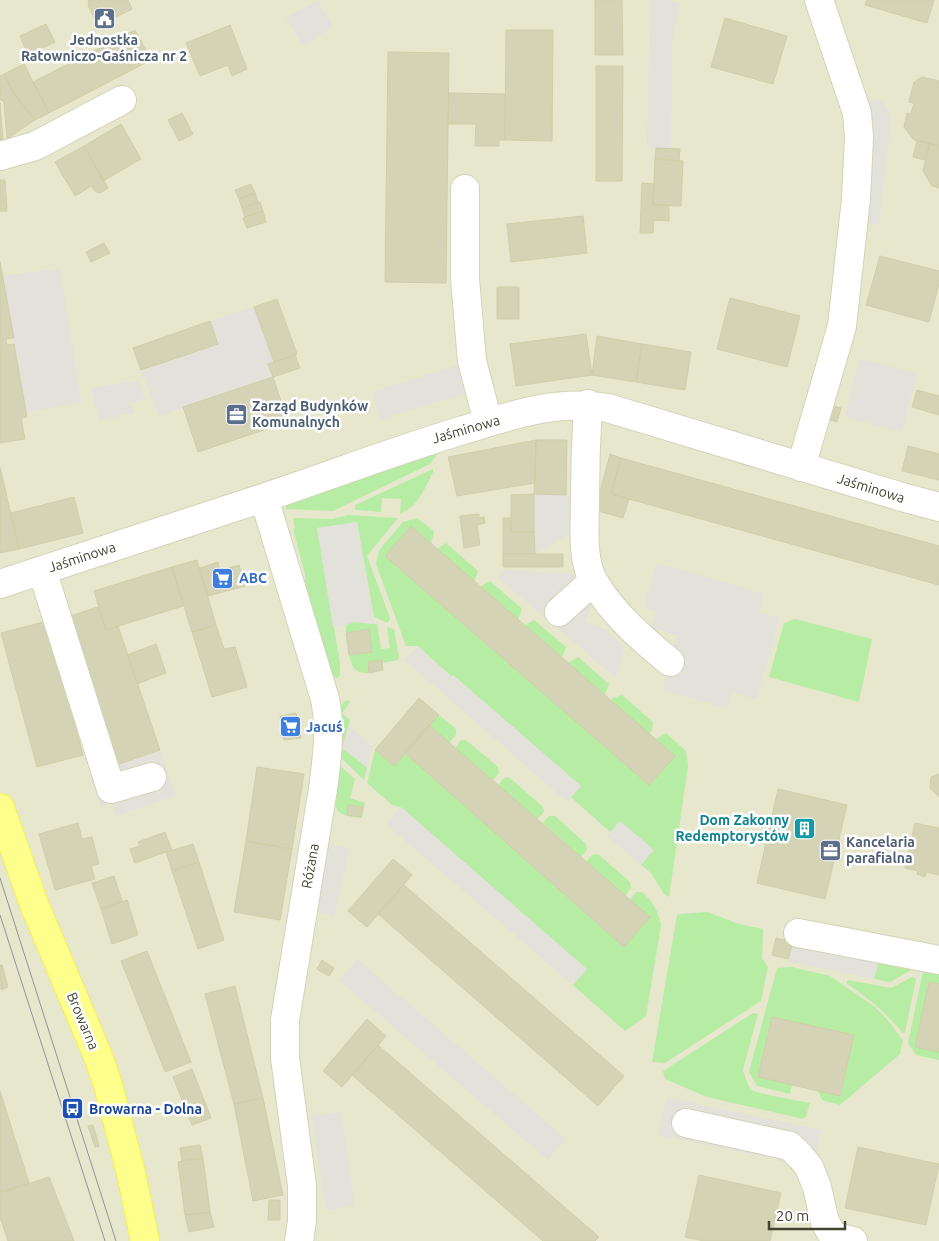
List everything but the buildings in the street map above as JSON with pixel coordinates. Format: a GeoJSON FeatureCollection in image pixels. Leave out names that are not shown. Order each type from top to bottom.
{"type":"FeatureCollection","features":[{"type":"Feature","properties":{"kind":"main road","name":"Browarna"},"geometry":{"type":"LineString","coordinates":[[0,808],[7,850],[34,904],[98,1056],[108,1085],[131,1173],[145,1241]]}},
{"type":"Feature","properties":{"kind":"street"},"geometry":{"type":"LineString","coordinates":[[801,467],[842,326],[855,207],[859,137],[857,113],[819,0]]}},
{"type":"Feature","properties":{"kind":"street"},"geometry":{"type":"LineString","coordinates":[[0,156],[35,146],[122,100]]}},
{"type":"Feature","properties":{"kind":"street"},"geometry":{"type":"LineString","coordinates":[[465,189],[465,279],[472,361],[488,422]]}},
{"type":"Feature","properties":{"kind":"street","name":"Jaśminowa"},"geometry":{"type":"LineString","coordinates":[[0,584],[264,498],[410,446],[488,422],[568,404],[588,404],[608,408],[939,507]]}},
{"type":"Feature","properties":{"kind":"street"},"geometry":{"type":"LineString","coordinates":[[588,404],[585,447],[585,550],[593,581],[622,618],[642,639],[670,662]]}},
{"type":"Feature","properties":{"kind":"street","name":"Różana"},"geometry":{"type":"LineString","coordinates":[[264,498],[325,699],[328,723],[323,789],[285,1020],[284,1058],[302,1186],[302,1221],[299,1241]]}},
{"type":"Feature","properties":{"kind":"street"},"geometry":{"type":"LineString","coordinates":[[42,570],[111,789],[152,777]]}},
{"type":"Feature","properties":{"kind":"street"},"geometry":{"type":"LineString","coordinates":[[559,612],[593,581]]}},
{"type":"Feature","properties":{"kind":"street"},"geometry":{"type":"LineString","coordinates":[[798,934],[939,960]]}},
{"type":"Feature","properties":{"kind":"street"},"geometry":{"type":"LineString","coordinates":[[686,1123],[790,1146],[809,1167],[817,1187],[825,1222],[833,1236],[853,1241]]}},
{"type":"Feature","properties":{"kind":"shaded area"},"geometry":{"type":"Polygon","coordinates":[[[0,0],[939,0],[939,1241],[0,1241],[0,0]]]}},
{"type":"Feature","properties":{"kind":"shaded area"},"geometry":{"type":"Polygon","coordinates":[[[650,0],[667,0],[680,4],[672,41],[671,149],[647,148],[650,0]]]}},
{"type":"Feature","properties":{"kind":"shaded area"},"geometry":{"type":"Polygon","coordinates":[[[318,1],[333,26],[303,46],[286,17],[318,1]]]}},
{"type":"Feature","properties":{"kind":"shaded area"},"geometry":{"type":"Polygon","coordinates":[[[881,99],[891,117],[879,225],[854,221],[855,108],[881,99]]]}},
{"type":"Feature","properties":{"kind":"shaded area"},"geometry":{"type":"Polygon","coordinates":[[[60,269],[81,402],[26,412],[2,276],[60,269]]]}},
{"type":"Feature","properties":{"kind":"shaded area"},"geometry":{"type":"Polygon","coordinates":[[[254,307],[274,362],[269,364],[273,377],[159,416],[141,370],[217,344],[210,321],[254,307]]]}},
{"type":"Feature","properties":{"kind":"shaded area"},"geometry":{"type":"Polygon","coordinates":[[[860,359],[917,374],[902,432],[845,417],[860,359]]]}},
{"type":"Feature","properties":{"kind":"shaded area"},"geometry":{"type":"Polygon","coordinates":[[[472,361],[480,389],[380,419],[372,392],[472,361]]]}},
{"type":"Feature","properties":{"kind":"shaded area"},"geometry":{"type":"Polygon","coordinates":[[[138,381],[145,398],[131,403],[135,412],[99,421],[91,388],[138,381]]]}},
{"type":"Feature","properties":{"kind":"shaded area"},"geometry":{"type":"Polygon","coordinates":[[[534,494],[585,496],[571,533],[535,554],[534,494]]]}},
{"type":"Feature","properties":{"kind":"shaded area"},"geometry":{"type":"Polygon","coordinates":[[[357,522],[374,624],[355,622],[333,627],[317,528],[357,522]]]}},
{"type":"Feature","properties":{"kind":"shaded area"},"geometry":{"type":"Polygon","coordinates":[[[657,563],[764,594],[759,612],[780,618],[756,699],[732,692],[727,708],[662,690],[677,635],[651,628],[656,611],[644,608],[657,563]]]}},
{"type":"Feature","properties":{"kind":"shaded area"},"geometry":{"type":"Polygon","coordinates":[[[503,570],[574,574],[591,606],[584,622],[603,628],[624,647],[619,670],[615,677],[498,578],[503,570]]]}},
{"type":"Feature","properties":{"kind":"shaded area"},"geometry":{"type":"Polygon","coordinates":[[[418,646],[451,677],[453,675],[581,786],[567,802],[405,660],[418,646]]]}},
{"type":"Feature","properties":{"kind":"shaded area"},"geometry":{"type":"Polygon","coordinates":[[[349,726],[372,746],[367,767],[342,748],[349,726]]]}},
{"type":"Feature","properties":{"kind":"shaded area"},"geometry":{"type":"Polygon","coordinates":[[[160,750],[176,795],[116,816],[111,803],[101,807],[89,775],[160,750]]]}},
{"type":"Feature","properties":{"kind":"shaded area"},"geometry":{"type":"Polygon","coordinates":[[[401,807],[587,969],[573,985],[386,824],[401,807]]]}},
{"type":"Feature","properties":{"kind":"shaded area"},"geometry":{"type":"Polygon","coordinates":[[[620,821],[654,850],[641,865],[607,836],[620,821]]]}},
{"type":"Feature","properties":{"kind":"shaded area"},"geometry":{"type":"Polygon","coordinates":[[[328,843],[349,849],[334,917],[317,912],[328,843]]]}},
{"type":"Feature","properties":{"kind":"shaded area"},"geometry":{"type":"Polygon","coordinates":[[[792,943],[879,961],[874,979],[788,961],[792,943]]]}},
{"type":"Feature","properties":{"kind":"shaded area"},"geometry":{"type":"Polygon","coordinates":[[[357,959],[566,1139],[548,1160],[339,980],[357,959]]]}},
{"type":"Feature","properties":{"kind":"shaded area"},"geometry":{"type":"Polygon","coordinates":[[[667,1098],[821,1130],[814,1165],[797,1172],[785,1162],[774,1159],[658,1135],[667,1098]]]}},
{"type":"Feature","properties":{"kind":"shaded area"},"geometry":{"type":"Polygon","coordinates":[[[341,1112],[355,1206],[326,1210],[312,1116],[341,1112]]]}},
{"type":"Feature","properties":{"kind":"green space"},"geometry":{"type":"Polygon","coordinates":[[[440,450],[430,464],[333,511],[285,509],[290,500],[440,450]]]}},
{"type":"Feature","properties":{"kind":"green space"},"geometry":{"type":"Polygon","coordinates":[[[433,469],[424,490],[416,502],[406,511],[400,513],[401,499],[382,498],[381,512],[355,509],[355,505],[433,469]]]}},
{"type":"Feature","properties":{"kind":"green space"},"geometry":{"type":"Polygon","coordinates":[[[348,515],[398,518],[367,556],[390,618],[388,623],[374,617],[357,522],[317,528],[340,663],[340,676],[337,678],[327,672],[306,596],[305,574],[293,529],[295,528],[293,518],[332,519],[348,515]]]}},
{"type":"Feature","properties":{"kind":"green space"},"geometry":{"type":"Polygon","coordinates":[[[417,518],[434,531],[431,544],[411,527],[385,556],[649,785],[674,756],[656,739],[666,733],[686,751],[688,766],[669,897],[664,894],[651,873],[641,865],[653,850],[619,822],[610,832],[571,797],[581,786],[418,646],[406,646],[376,564],[379,550],[403,522],[417,518]]]}},
{"type":"Feature","properties":{"kind":"green space"},"geometry":{"type":"Polygon","coordinates":[[[446,543],[478,571],[474,582],[437,549],[446,543]]]}},
{"type":"Feature","properties":{"kind":"green space"},"geometry":{"type":"Polygon","coordinates":[[[490,581],[522,609],[518,620],[480,587],[490,581]]]}},
{"type":"Feature","properties":{"kind":"green space"},"geometry":{"type":"Polygon","coordinates":[[[795,619],[872,639],[859,702],[769,677],[784,623],[795,619]]]}},
{"type":"Feature","properties":{"kind":"green space"},"geometry":{"type":"Polygon","coordinates":[[[534,620],[566,647],[562,658],[525,625],[534,620]]]}},
{"type":"Feature","properties":{"kind":"green space"},"geometry":{"type":"Polygon","coordinates":[[[351,622],[377,624],[381,649],[390,648],[387,627],[394,629],[398,660],[382,663],[381,660],[368,662],[369,673],[357,671],[349,655],[372,652],[368,629],[346,633],[346,625],[351,622]]]}},
{"type":"Feature","properties":{"kind":"green space"},"geometry":{"type":"Polygon","coordinates":[[[578,657],[609,684],[605,695],[568,663],[578,657]]]}},
{"type":"Feature","properties":{"kind":"green space"},"geometry":{"type":"Polygon","coordinates":[[[622,695],[653,722],[652,730],[649,734],[611,701],[613,698],[622,695]]]}},
{"type":"Feature","properties":{"kind":"green space"},"geometry":{"type":"Polygon","coordinates":[[[346,700],[351,701],[342,713],[350,720],[342,748],[367,767],[364,780],[339,756],[338,709],[346,700]]]}},
{"type":"Feature","properties":{"kind":"green space"},"geometry":{"type":"Polygon","coordinates":[[[439,715],[456,729],[456,735],[449,743],[429,725],[439,715]]]}},
{"type":"Feature","properties":{"kind":"green space"},"geometry":{"type":"Polygon","coordinates":[[[461,740],[466,740],[498,767],[499,773],[493,780],[455,748],[461,740]]]}},
{"type":"Feature","properties":{"kind":"green space"},"geometry":{"type":"Polygon","coordinates":[[[375,750],[394,766],[405,753],[624,947],[650,917],[630,900],[636,892],[642,892],[646,895],[658,915],[661,925],[646,1016],[625,1031],[573,985],[586,969],[402,808],[392,805],[367,783],[375,750]]]}},
{"type":"Feature","properties":{"kind":"green space"},"geometry":{"type":"Polygon","coordinates":[[[338,764],[355,779],[350,798],[365,803],[362,818],[342,814],[335,805],[334,791],[338,764]]]}},
{"type":"Feature","properties":{"kind":"green space"},"geometry":{"type":"Polygon","coordinates":[[[509,777],[543,807],[544,812],[537,819],[498,785],[504,778],[509,777]]]}},
{"type":"Feature","properties":{"kind":"green space"},"geometry":{"type":"Polygon","coordinates":[[[549,816],[555,816],[586,844],[587,850],[581,857],[543,823],[549,816]]]}},
{"type":"Feature","properties":{"kind":"green space"},"geometry":{"type":"Polygon","coordinates":[[[598,854],[630,882],[631,888],[625,896],[586,862],[592,855],[598,854]]]}},
{"type":"Feature","properties":{"kind":"green space"},"geometry":{"type":"Polygon","coordinates":[[[707,912],[739,924],[763,929],[762,958],[768,967],[761,1001],[665,1063],[652,1062],[677,915],[707,912]]]}},
{"type":"Feature","properties":{"kind":"green space"},"geometry":{"type":"Polygon","coordinates":[[[879,961],[924,963],[890,982],[874,979],[879,961]]]}},
{"type":"Feature","properties":{"kind":"green space"},"geometry":{"type":"Polygon","coordinates":[[[792,967],[830,976],[875,1007],[903,1040],[900,1054],[840,1105],[822,1100],[818,1091],[841,1095],[854,1035],[772,1017],[758,1077],[792,1085],[790,1094],[757,1086],[749,1072],[777,968],[792,967]]]}},
{"type":"Feature","properties":{"kind":"green space"},"geometry":{"type":"Polygon","coordinates":[[[923,971],[939,972],[939,1060],[916,1055],[908,1043],[923,971]]]}},
{"type":"Feature","properties":{"kind":"green space"},"geometry":{"type":"Polygon","coordinates":[[[912,977],[916,979],[905,1033],[862,994],[846,983],[848,980],[891,988],[912,977]]]}},
{"type":"Feature","properties":{"kind":"green space"},"geometry":{"type":"Polygon","coordinates":[[[753,1013],[758,1014],[743,1070],[748,1085],[753,1091],[810,1103],[806,1116],[803,1119],[707,1097],[665,1079],[663,1071],[753,1013]]]}},
{"type":"Feature","properties":{"kind":"tram line"},"geometry":{"type":"LineString","coordinates":[[0,878],[116,1241]]}},
{"type":"Feature","properties":{"kind":"tram line"},"geometry":{"type":"LineString","coordinates":[[0,915],[105,1241]]}},
{"type":"Feature","properties":{"kind":"place","name":"Jednostka Ratowniczo-Gaśnicza nr 2"},"geometry":{"type":"Point","coordinates":[104,18]}},
{"type":"Feature","properties":{"kind":"place","name":"Zarząd Budynków Komunalnych"},"geometry":{"type":"Point","coordinates":[236,414]}},
{"type":"Feature","properties":{"kind":"place","name":"ABC"},"geometry":{"type":"Point","coordinates":[223,578]}},
{"type":"Feature","properties":{"kind":"place","name":"Jacuś"},"geometry":{"type":"Point","coordinates":[290,727]}},
{"type":"Feature","properties":{"kind":"place","name":"Dom Zakonny Redemptorystów"},"geometry":{"type":"Point","coordinates":[805,828]}},
{"type":"Feature","properties":{"kind":"place","name":"Kancelaria parafialna"},"geometry":{"type":"Point","coordinates":[830,850]}},
{"type":"Feature","properties":{"kind":"place","name":"Browarna - Dolna"},"geometry":{"type":"Point","coordinates":[73,1109]}}]}
